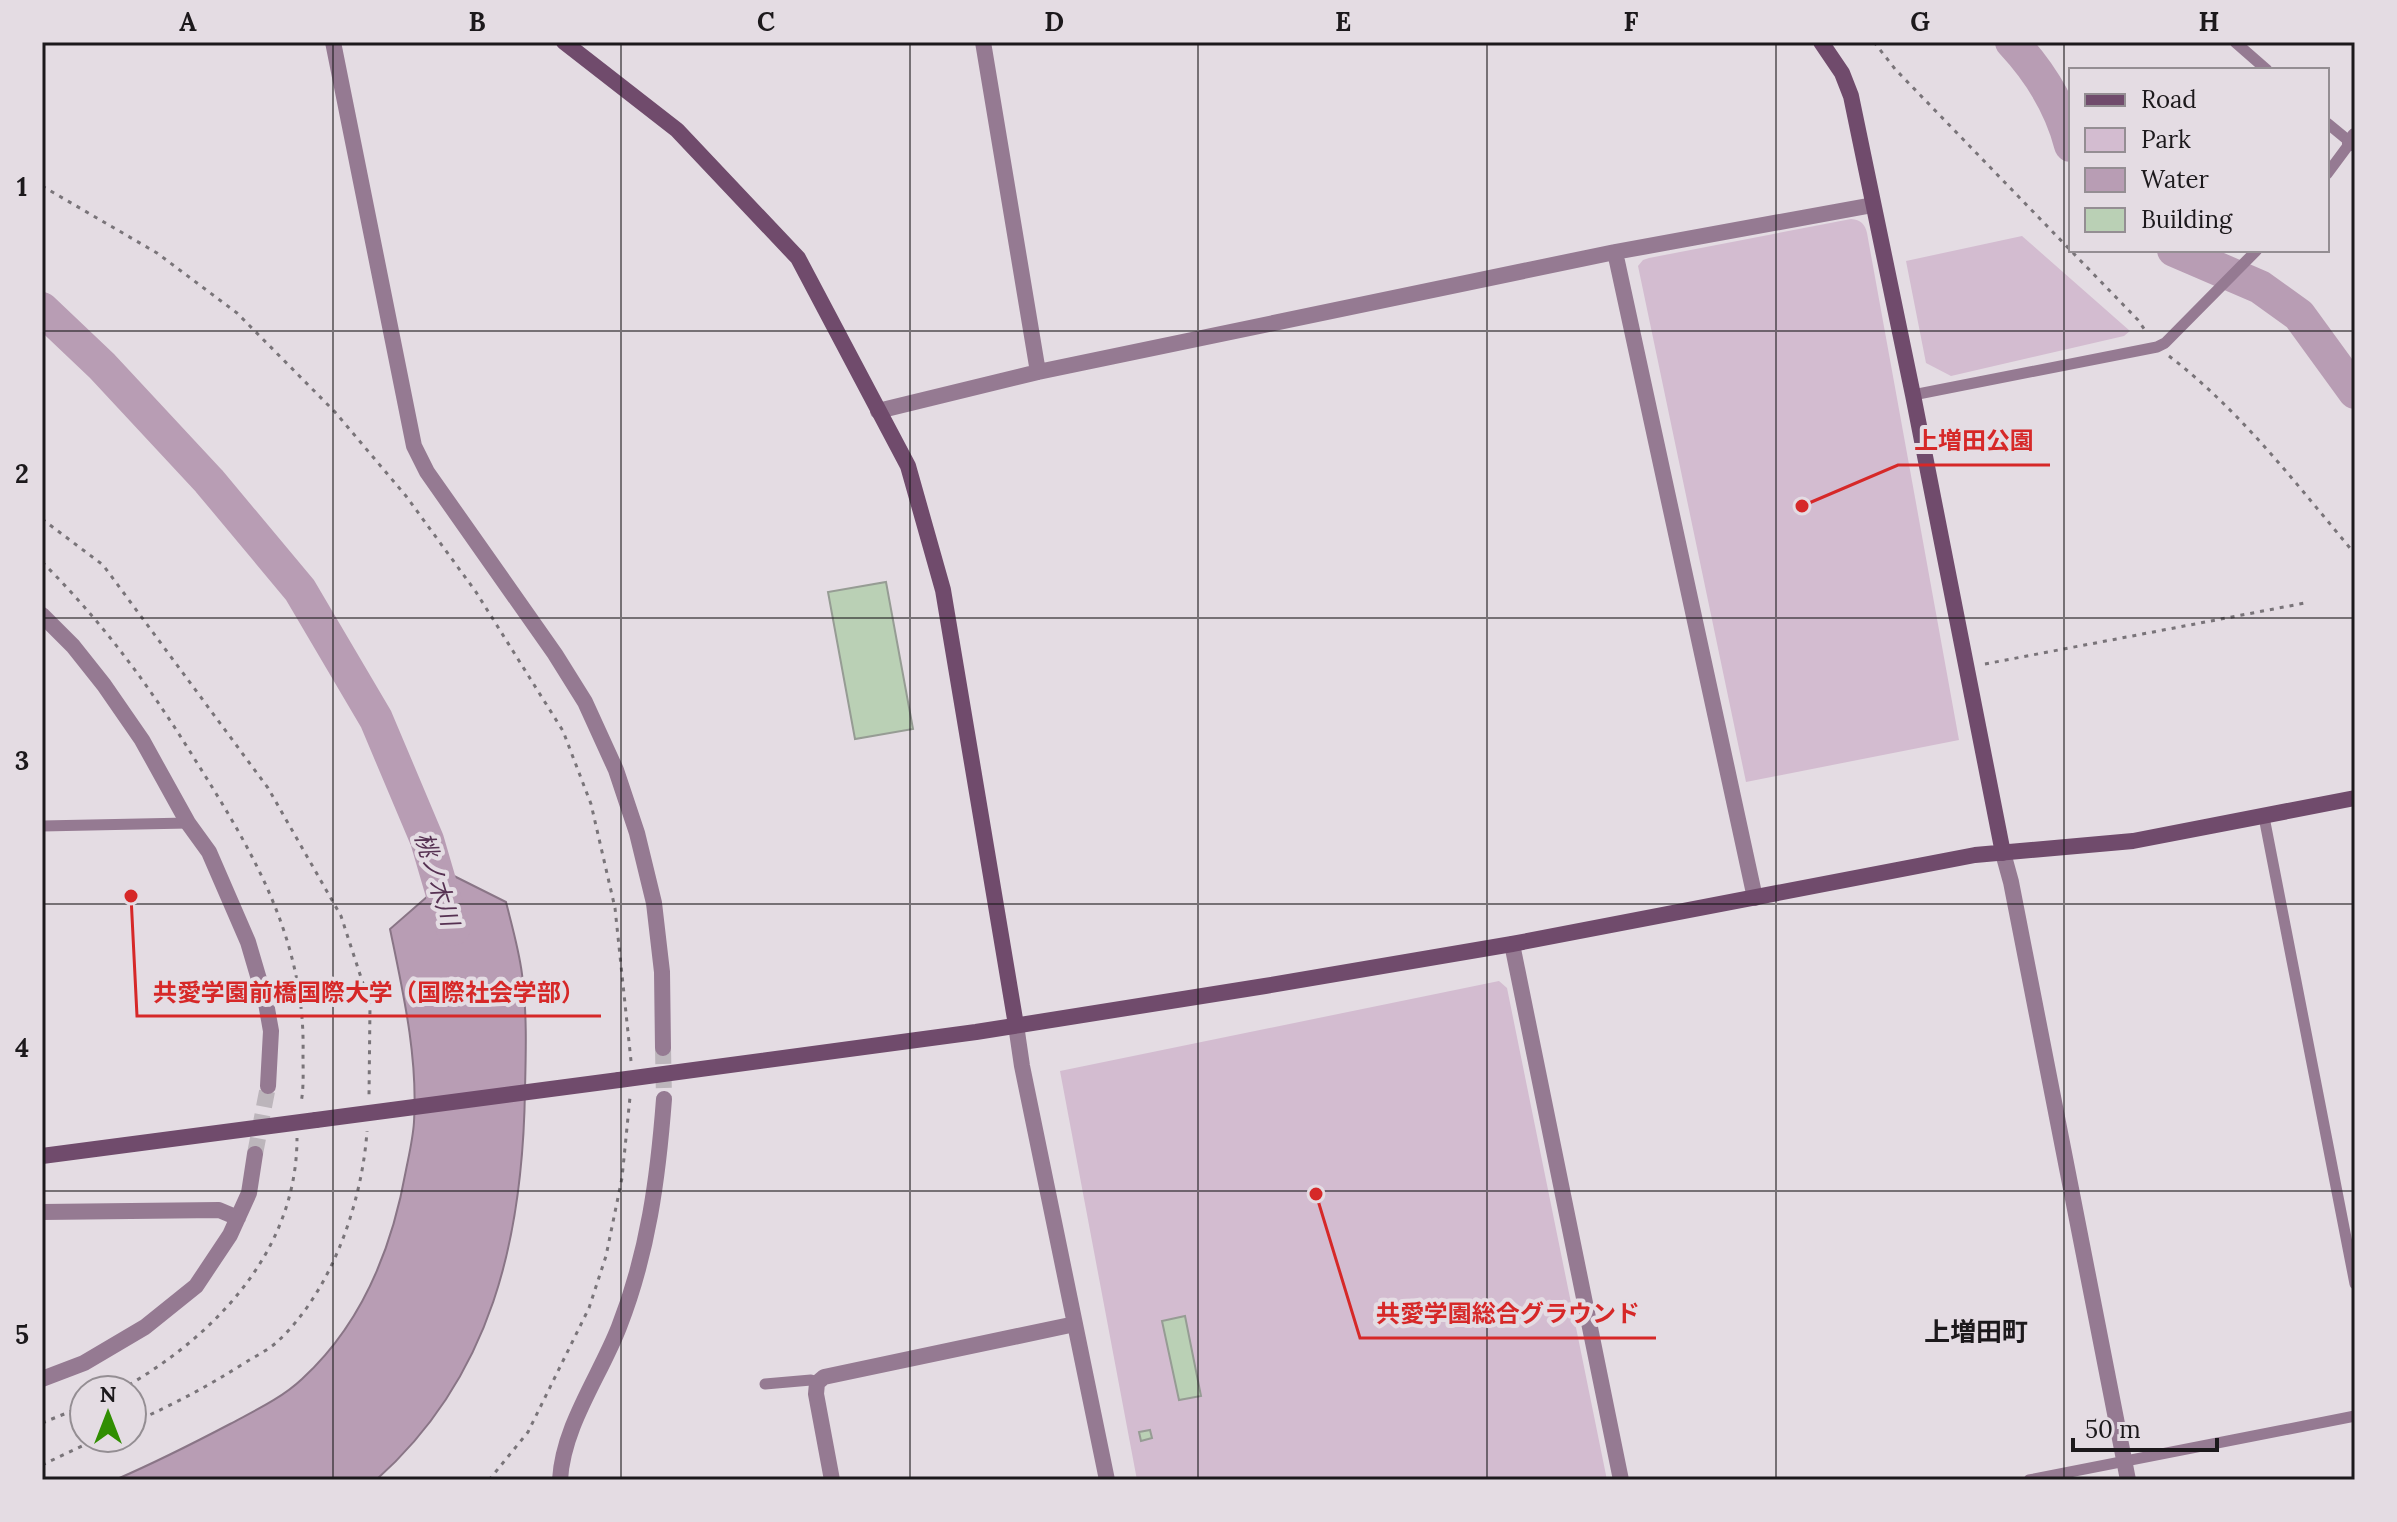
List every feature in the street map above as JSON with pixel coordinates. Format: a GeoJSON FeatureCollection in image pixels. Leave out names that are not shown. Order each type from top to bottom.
{"type":"FeatureCollection","features":[{"type":"Feature","properties":{"kind":"street"},"geometry":{"type":"LineString","coordinates":[[333,42],[414,446],[427,472],[555,654],[585,702],[616,770],[637,833],[654,903],[662,972],[663,1048]]}},
{"type":"Feature","properties":{"kind":"street"},"geometry":{"type":"LineString","coordinates":[[564,42],[677,130],[798,258],[908,466],[943,590],[1022,1066],[1107,1480]]}},
{"type":"Feature","properties":{"kind":"street"},"geometry":{"type":"LineString","coordinates":[[983,42],[1038,372]]}},
{"type":"Feature","properties":{"kind":"street"},"geometry":{"type":"LineString","coordinates":[[1821,42],[1842,73],[1851,96],[2003,853],[2015,897],[2128,1480]]}},
{"type":"Feature","properties":{"kind":"street"},"geometry":{"type":"LineString","coordinates":[[878,411],[1038,372],[1615,252],[1873,205]]}},
{"type":"Feature","properties":{"kind":"street"},"geometry":{"type":"LineString","coordinates":[[1615,252],[1755,898]]}},
{"type":"Feature","properties":{"kind":"street"},"geometry":{"type":"LineString","coordinates":[[42,615],[73,646],[127,718],[188,823],[209,852],[248,942],[260,980],[271,1031],[268,1086]]}},
{"type":"Feature","properties":{"kind":"street"},"geometry":{"type":"LineString","coordinates":[[42,1156],[1016,1025],[1512,944],[1975,855],[2133,841],[2355,798]]}},
{"type":"Feature","properties":{"kind":"street"},"geometry":{"type":"LineString","coordinates":[[1512,944],[1621,1480]]}},
{"type":"Feature","properties":{"kind":"street"},"geometry":{"type":"LineString","coordinates":[[560,1480],[565,1449],[619,1328],[643,1256],[660,1164],[664,1099]]}},
{"type":"Feature","properties":{"kind":"street"},"geometry":{"type":"LineString","coordinates":[[42,1379],[84,1363],[145,1327],[196,1286],[238,1218],[249,1193],[255,1154]]}},
{"type":"Feature","properties":{"kind":"street"},"geometry":{"type":"LineString","coordinates":[[42,1212],[219,1210],[238,1218]]}},
{"type":"Feature","properties":{"kind":"street"},"geometry":{"type":"LineString","coordinates":[[832,1480],[818,1406],[817,1383],[832,1373],[1075,1324]]}},
{"type":"Feature","properties":{"kind":"lane"},"geometry":{"type":"LineString","coordinates":[[2235,42],[2265,68]]}},
{"type":"Feature","properties":{"kind":"lane"},"geometry":{"type":"LineString","coordinates":[[2329,124],[2353,142],[2329,172]]}},
{"type":"Feature","properties":{"kind":"lane"},"geometry":{"type":"LineString","coordinates":[[1913,395],[2161,345],[2255,252]]}},
{"type":"Feature","properties":{"kind":"lane"},"geometry":{"type":"LineString","coordinates":[[2264,817],[2355,1284]]}},
{"type":"Feature","properties":{"kind":"lane"},"geometry":{"type":"LineString","coordinates":[[42,826],[188,823]]}},
{"type":"Feature","properties":{"kind":"lane"},"geometry":{"type":"LineString","coordinates":[[765,1384],[811,1380],[817,1383]]}},
{"type":"Feature","properties":{"kind":"lane"},"geometry":{"type":"LineString","coordinates":[[2029,1480],[2355,1416]]}},
{"type":"Feature","properties":{"kind":"path"},"geometry":{"type":"LineString","coordinates":[[1874,42],[1895,69],[2069,249]]}},
{"type":"Feature","properties":{"kind":"path"},"geometry":{"type":"LineString","coordinates":[[42,186],[157,253],[237,313],[346,424],[406,496],[476,592],[563,731],[591,804],[615,908],[626,1079],[622,1178],[606,1256],[589,1308],[528,1432],[489,1480]]}},
{"type":"Feature","properties":{"kind":"path"},"geometry":{"type":"LineString","coordinates":[[2072,252],[2277,461],[2355,554]]}},
{"type":"Feature","properties":{"kind":"path"},"geometry":{"type":"LineString","coordinates":[[1966,668],[2305,603]]}},
{"type":"Feature","properties":{"kind":"path"},"geometry":{"type":"LineString","coordinates":[[148,1375],[195,1339],[252,1280],[289,1202],[297,1155],[297,1122]]}},
{"type":"Feature","properties":{"kind":"path"},"geometry":{"type":"LineString","coordinates":[[42,1423],[68,1412]]}},
{"type":"Feature","properties":{"kind":"path"},"geometry":{"type":"LineString","coordinates":[[42,1465],[68,1453]]}},
{"type":"Feature","properties":{"kind":"green space"},"geometry":{"type":"Polygon","coordinates":[[[1851,219],[1862,223],[1867,233],[1959,740],[1746,782],[1638,266],[1649,258],[1851,219]]]}},
{"type":"Feature","properties":{"kind":"green space"},"geometry":{"type":"Polygon","coordinates":[[[2022,236],[2130,331],[2124,336],[1951,376],[1926,363],[1906,261],[2022,236]]]}},
{"type":"Feature","properties":{"kind":"green space"},"geometry":{"type":"Polygon","coordinates":[[[1499,981],[1507,988],[1607,1480],[1137,1480],[1060,1071],[1499,981]]]}},
{"type":"Feature","properties":{"kind":"water"},"geometry":{"type":"Polygon","coordinates":[[[452,875],[506,902],[517,947],[525,1003],[523,1144],[517,1198],[508,1251],[474,1350],[448,1396],[416,1440],[376,1480],[115,1480],[201,1439],[286,1392],[323,1357],[358,1310],[383,1256],[392,1228],[413,1128],[412,1049],[390,929],[452,875]]]}},
{"type":"Feature","properties":{"kind":"building"},"geometry":{"type":"Polygon","coordinates":[[[886,582],[913,729],[855,739],[828,592],[886,582]]]}},
{"type":"Feature","properties":{"kind":"building"},"geometry":{"type":"Polygon","coordinates":[[[1185,1316],[1201,1396],[1179,1400],[1162,1321],[1185,1316]]]}},
{"type":"Feature","properties":{"kind":"building"},"geometry":{"type":"Polygon","coordinates":[[[1150,1430],[1152,1438],[1141,1441],[1139,1432],[1150,1430]]]}},
{"type":"Feature","properties":{"kind":"waterway"},"geometry":{"type":"LineString","coordinates":[[2012,42],[2048,90],[2069,139]]}},
{"type":"Feature","properties":{"kind":"waterway"},"geometry":{"type":"LineString","coordinates":[[2179,252],[2260,287],[2299,315],[2355,392]]}},
{"type":"Feature","properties":{"kind":"waterway","name":"桃ノ木川"},"geometry":{"type":"LineString","coordinates":[[42,309],[102,366],[209,481],[300,590],[376,719],[427,840],[453,929]]}},
{"type":"Feature","properties":{"kind":"tunnel"},"geometry":{"type":"LineString","coordinates":[[663,1048],[664,1099]]}},
{"type":"Feature","properties":{"kind":"tunnel"},"geometry":{"type":"LineString","coordinates":[[255,1154],[268,1086]]}},
{"type":"Feature","properties":{"kind":"place","name":"上増田公園"},"geometry":{"type":"Point","coordinates":[1802,506]}},
{"type":"Feature","properties":{"kind":"place","name":"共愛学園前橋国際大学（国際社会学部）"},"geometry":{"type":"Point","coordinates":[131,896]}},
{"type":"Feature","properties":{"kind":"place","name":"共愛学園総合グラウンド"},"geometry":{"type":"Point","coordinates":[1316,1194]}},
{"type":"Feature","properties":{"kind":"district","name":"上増田町"},"geometry":{"type":"Point","coordinates":[1976,1331]}}]}
